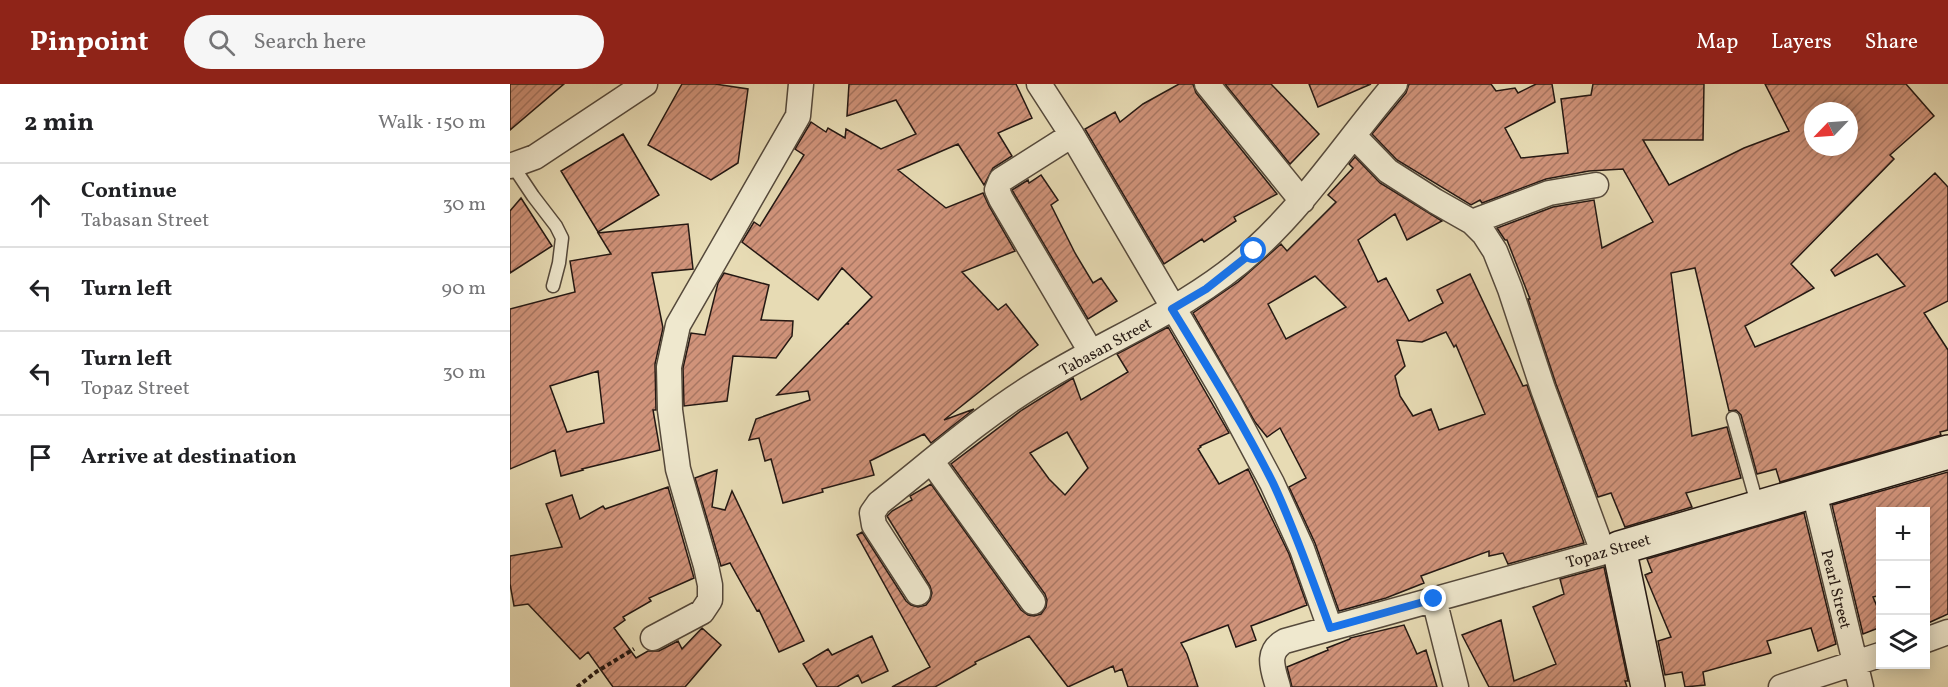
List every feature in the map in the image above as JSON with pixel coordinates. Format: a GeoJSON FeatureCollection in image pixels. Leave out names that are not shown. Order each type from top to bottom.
{"type":"FeatureCollection","features":[{"type":"Feature","properties":{"kind":"street"},"geometry":{"type":"LineString","coordinates":[[511,166],[535,157],[645,84]]}},
{"type":"Feature","properties":{"kind":"street"},"geometry":{"type":"LineString","coordinates":[[653,638],[702,612],[710,600],[706,566],[678,469],[670,410],[669,367],[678,325],[798,116],[801,84]]}},
{"type":"Feature","properties":{"kind":"street"},"geometry":{"type":"LineString","coordinates":[[1039,84],[1072,135],[1172,309],[1227,399],[1272,483],[1302,549],[1330,628]]}},
{"type":"Feature","properties":{"kind":"street"},"geometry":{"type":"LineString","coordinates":[[1207,84],[1302,201]]}},
{"type":"Feature","properties":{"kind":"street","name":"Tabasan Street"},"geometry":{"type":"LineString","coordinates":[[918,593],[874,525],[872,513],[879,503],[984,420],[1034,385],[1206,289],[1254,251],[1302,201],[1354,136],[1384,88]]}},
{"type":"Feature","properties":{"kind":"street"},"geometry":{"type":"LineString","coordinates":[[1072,135],[1001,180],[997,190],[1091,352]]}},
{"type":"Feature","properties":{"kind":"street"},"geometry":{"type":"LineString","coordinates":[[1354,136],[1388,171],[1427,197],[1472,222],[1484,234],[1495,251],[1543,388],[1611,550],[1648,687]]}},
{"type":"Feature","properties":{"kind":"street"},"geometry":{"type":"LineString","coordinates":[[1472,222],[1549,193],[1596,185]]}},
{"type":"Feature","properties":{"kind":"street","name":"Topaz Street"},"geometry":{"type":"LineString","coordinates":[[1278,687],[1272,653],[1276,646],[1285,641],[1611,550],[1948,452]]}},
{"type":"Feature","properties":{"kind":"street"},"geometry":{"type":"LineString","coordinates":[[932,462],[1033,602]]}},
{"type":"Feature","properties":{"kind":"street","name":"Pearl Street"},"geometry":{"type":"LineString","coordinates":[[1814,492],[1861,687]]}},
{"type":"Feature","properties":{"kind":"street"},"geometry":{"type":"LineString","coordinates":[[1434,599],[1456,687]]}},
{"type":"Feature","properties":{"kind":"street"},"geometry":{"type":"LineString","coordinates":[[1930,639],[1948,633]]}},
{"type":"Feature","properties":{"kind":"street"},"geometry":{"type":"LineString","coordinates":[[1781,687],[1876,657]]}},
{"type":"Feature","properties":{"kind":"lane"},"geometry":{"type":"LineString","coordinates":[[511,166],[556,226],[562,238],[553,286]]}},
{"type":"Feature","properties":{"kind":"lane"},"geometry":{"type":"LineString","coordinates":[[1733,418],[1758,508]]}},
{"type":"Feature","properties":{"kind":"path"},"geometry":{"type":"LineString","coordinates":[[577,687],[596,672],[653,638]]}},
{"type":"Feature","properties":{"kind":"building"},"geometry":{"type":"Polygon","coordinates":[[[510,84],[564,84],[510,130],[510,84]]]}},
{"type":"Feature","properties":{"kind":"building"},"geometry":{"type":"Polygon","coordinates":[[[682,84],[715,84],[748,89],[738,163],[711,180],[648,145],[682,84]]]}},
{"type":"Feature","properties":{"kind":"building"},"geometry":{"type":"Polygon","coordinates":[[[849,84],[1016,84],[1032,118],[998,133],[1012,156],[993,168],[984,185],[958,144],[898,170],[946,208],[983,193],[1015,251],[962,272],[998,310],[1006,304],[1038,345],[944,420],[974,409],[931,443],[924,434],[870,461],[874,475],[822,489],[823,492],[783,503],[771,459],[765,461],[759,438],[749,440],[756,419],[810,400],[808,391],[777,395],[846,324],[849,324],[847,323],[872,297],[842,268],[818,300],[742,242],[754,222],[760,226],[804,155],[795,149],[811,122],[826,132],[828,128],[845,138],[846,129],[881,149],[916,134],[896,100],[847,116],[849,84]]]}},
{"type":"Feature","properties":{"kind":"building"},"geometry":{"type":"Polygon","coordinates":[[[1179,84],[1193,84],[1196,93],[1277,194],[1234,217],[1236,221],[1204,242],[1202,239],[1164,264],[1085,129],[1115,112],[1120,122],[1143,104],[1179,84]]]}},
{"type":"Feature","properties":{"kind":"building"},"geometry":{"type":"Polygon","coordinates":[[[1225,84],[1271,84],[1319,134],[1290,164],[1225,84]]]}},
{"type":"Feature","properties":{"kind":"building"},"geometry":{"type":"Polygon","coordinates":[[[1309,84],[1371,84],[1318,107],[1309,84]]]}},
{"type":"Feature","properties":{"kind":"building"},"geometry":{"type":"Polygon","coordinates":[[[1409,84],[1491,84],[1496,91],[1515,88],[1518,93],[1536,84],[1552,84],[1555,102],[1505,128],[1521,158],[1568,153],[1561,99],[1591,95],[1593,84],[1704,84],[1703,140],[1643,140],[1669,185],[1744,148],[1789,131],[1765,84],[1906,84],[1934,116],[1890,155],[1894,159],[1791,264],[1814,288],[1745,326],[1755,347],[1905,286],[1877,254],[1835,276],[1831,270],[1935,173],[1948,187],[1948,301],[1924,313],[1948,350],[1948,430],[1940,432],[1941,435],[1780,482],[1776,469],[1757,474],[1741,415],[1736,410],[1729,411],[1695,268],[1671,273],[1692,436],[1727,427],[1741,478],[1686,493],[1692,507],[1625,527],[1611,493],[1598,497],[1556,384],[1528,299],[1530,299],[1507,240],[1497,228],[1553,207],[1594,200],[1602,248],[1653,222],[1623,169],[1589,171],[1546,179],[1471,205],[1397,160],[1372,134],[1406,93],[1409,84]]]}},
{"type":"Feature","properties":{"kind":"building"},"geometry":{"type":"Polygon","coordinates":[[[623,134],[659,195],[598,232],[561,171],[623,134]]]}},
{"type":"Feature","properties":{"kind":"building"},"geometry":{"type":"Polygon","coordinates":[[[1355,157],[1380,183],[1442,221],[1407,240],[1395,214],[1358,240],[1378,282],[1386,278],[1409,321],[1443,303],[1437,290],[1470,274],[1523,386],[1527,385],[1584,543],[1508,564],[1503,553],[1489,556],[1489,551],[1421,576],[1424,583],[1386,598],[1339,611],[1315,543],[1289,487],[1306,478],[1280,428],[1267,437],[1255,422],[1193,313],[1238,282],[1281,244],[1287,251],[1336,202],[1328,195],[1353,168],[1349,164],[1355,157]],[[1315,276],[1268,304],[1286,339],[1346,307],[1315,276]],[[1446,332],[1422,342],[1397,340],[1405,366],[1395,376],[1400,396],[1413,416],[1431,409],[1439,430],[1485,414],[1456,345],[1454,347],[1446,332]]]}},
{"type":"Feature","properties":{"kind":"building"},"geometry":{"type":"Polygon","coordinates":[[[1041,175],[1058,200],[1051,205],[1093,283],[1101,278],[1117,301],[1088,319],[1012,190],[1041,175]]]}},
{"type":"Feature","properties":{"kind":"building"},"geometry":{"type":"Polygon","coordinates":[[[521,198],[552,246],[510,273],[510,211],[521,198]]]}},
{"type":"Feature","properties":{"kind":"building"},"geometry":{"type":"Polygon","coordinates":[[[688,224],[693,269],[652,273],[663,328],[655,364],[656,410],[653,410],[660,450],[561,476],[555,450],[510,469],[510,309],[575,292],[570,261],[611,254],[598,233],[688,224]],[[598,371],[550,386],[567,432],[604,423],[598,371]]]}},
{"type":"Feature","properties":{"kind":"building"},"geometry":{"type":"Polygon","coordinates":[[[724,273],[769,285],[761,320],[793,321],[792,336],[776,358],[733,356],[727,401],[684,406],[683,368],[691,333],[705,335],[718,283],[724,273]]]}},
{"type":"Feature","properties":{"kind":"building"},"geometry":{"type":"Polygon","coordinates":[[[1168,327],[1229,433],[1198,449],[1219,484],[1248,469],[1289,554],[1307,605],[1251,626],[1256,640],[1236,647],[1228,625],[1181,643],[1198,687],[1128,687],[1122,669],[1115,672],[1113,666],[1068,687],[1029,636],[975,662],[976,664],[935,687],[892,687],[930,667],[857,535],[862,532],[906,601],[918,607],[926,605],[932,593],[930,586],[887,516],[912,500],[910,496],[931,484],[1021,610],[1028,615],[1041,614],[1046,607],[1045,594],[951,464],[1022,410],[1073,378],[1081,400],[1128,372],[1117,354],[1168,327]],[[1067,432],[1030,453],[1049,479],[1065,495],[1088,468],[1067,432]]]}},
{"type":"Feature","properties":{"kind":"building"},"geometry":{"type":"Polygon","coordinates":[[[717,470],[712,507],[725,510],[732,491],[804,641],[779,652],[759,610],[757,611],[730,563],[721,566],[695,478],[717,470]]]}},
{"type":"Feature","properties":{"kind":"building"},"geometry":{"type":"Polygon","coordinates":[[[1948,472],[1948,614],[1930,622],[1930,507],[1876,507],[1876,596],[1873,597],[1876,604],[1876,629],[1863,634],[1832,505],[1948,472]]]}},
{"type":"Feature","properties":{"kind":"building"},"geometry":{"type":"Polygon","coordinates":[[[668,487],[694,578],[649,598],[651,601],[623,617],[625,620],[614,628],[636,658],[648,651],[659,651],[678,641],[682,649],[702,628],[721,645],[685,687],[613,687],[588,652],[580,659],[528,604],[514,606],[510,584],[510,556],[562,547],[546,504],[572,495],[580,519],[603,506],[605,509],[668,487]]]}},
{"type":"Feature","properties":{"kind":"building"},"geometry":{"type":"Polygon","coordinates":[[[1804,513],[1836,644],[1818,651],[1811,628],[1767,641],[1771,653],[1703,672],[1705,685],[1685,687],[1682,672],[1665,675],[1658,641],[1671,637],[1645,575],[1652,572],[1647,559],[1804,513]]]}},
{"type":"Feature","properties":{"kind":"building"},"geometry":{"type":"Polygon","coordinates":[[[1604,567],[1628,681],[1625,681],[1627,687],[1489,687],[1462,635],[1501,620],[1514,681],[1556,664],[1533,607],[1564,594],[1560,579],[1604,567]]]}},
{"type":"Feature","properties":{"kind":"building"},"geometry":{"type":"Polygon","coordinates":[[[1404,625],[1417,654],[1426,650],[1437,687],[1292,687],[1287,667],[1350,638],[1404,625]]]}},
{"type":"Feature","properties":{"kind":"building"},"geometry":{"type":"Polygon","coordinates":[[[872,636],[888,671],[862,683],[858,675],[837,687],[817,687],[803,664],[828,649],[832,655],[872,636]]]}},
{"type":"Feature","properties":{"kind":"route"},"geometry":{"type":"LineString","coordinates":[[1254,251],[1206,289],[1172,309],[1227,399],[1272,483],[1302,549],[1330,628],[1434,599]]}}]}
